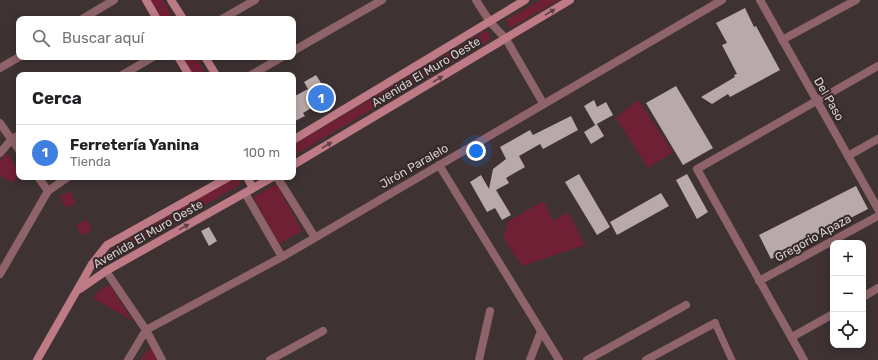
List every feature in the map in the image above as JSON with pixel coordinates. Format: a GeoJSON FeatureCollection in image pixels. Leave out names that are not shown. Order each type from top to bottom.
{"type":"FeatureCollection","features":[{"type":"Feature","properties":{"kind":"main road"},"geometry":{"type":"LineString","coordinates":[[146,0],[155,16]]}},
{"type":"Feature","properties":{"kind":"main road"},"geometry":{"type":"LineString","coordinates":[[171,0],[181,16]]}},
{"type":"Feature","properties":{"kind":"main road","name":"Avenida El Muro Oeste"},"geometry":{"type":"LineString","coordinates":[[296,138],[525,0]]}},
{"type":"Feature","properties":{"kind":"main road","name":"Avenida El Muro Oeste"},"geometry":{"type":"LineString","coordinates":[[296,163],[570,0]]}},
{"type":"Feature","properties":{"kind":"main road"},"geometry":{"type":"LineString","coordinates":[[180,60],[186,72]]}},
{"type":"Feature","properties":{"kind":"main road"},"geometry":{"type":"LineString","coordinates":[[207,60],[214,72]]}},
{"type":"Feature","properties":{"kind":"main road","name":"Avenida El Muro Oeste"},"geometry":{"type":"LineString","coordinates":[[37,360],[100,253],[107,245],[224,180]]}},
{"type":"Feature","properties":{"kind":"main road"},"geometry":{"type":"LineString","coordinates":[[249,180],[253,188]]}},
{"type":"Feature","properties":{"kind":"main road","name":"Avenida El Muro Oeste"},"geometry":{"type":"LineString","coordinates":[[78,290],[106,271],[268,180]]}},
{"type":"Feature","properties":{"kind":"street"},"geometry":{"type":"LineString","coordinates":[[87,16],[114,0]]}},
{"type":"Feature","properties":{"kind":"street"},"geometry":{"type":"LineString","coordinates":[[227,16],[255,0]]}},
{"type":"Feature","properties":{"kind":"street"},"geometry":{"type":"LineString","coordinates":[[296,49],[382,0]]}},
{"type":"Feature","properties":{"kind":"street"},"geometry":{"type":"LineString","coordinates":[[476,0],[490,22],[506,39],[543,103]]}},
{"type":"Feature","properties":{"kind":"street","name":"Jirón Paralelo"},"geometry":{"type":"LineString","coordinates":[[146,330],[282,257],[314,236],[722,0]]}},
{"type":"Feature","properties":{"kind":"street","name":"Del Paso"},"geometry":{"type":"LineString","coordinates":[[760,0],[815,101],[878,209]]}},
{"type":"Feature","properties":{"kind":"street"},"geometry":{"type":"LineString","coordinates":[[782,40],[856,0]]}},
{"type":"Feature","properties":{"kind":"street"},"geometry":{"type":"LineString","coordinates":[[0,68],[16,59]]}},
{"type":"Feature","properties":{"kind":"street"},"geometry":{"type":"LineString","coordinates":[[127,72],[147,60]]}},
{"type":"Feature","properties":{"kind":"street"},"geometry":{"type":"LineString","coordinates":[[256,72],[277,60]]}},
{"type":"Feature","properties":{"kind":"street"},"geometry":{"type":"LineString","coordinates":[[804,360],[697,169],[878,66]]}},
{"type":"Feature","properties":{"kind":"street"},"geometry":{"type":"LineString","coordinates":[[0,123],[15,137],[0,153]]}},
{"type":"Feature","properties":{"kind":"street"},"geometry":{"type":"LineString","coordinates":[[848,156],[878,138]]}},
{"type":"Feature","properties":{"kind":"street"},"geometry":{"type":"LineString","coordinates":[[439,165],[559,360]]}},
{"type":"Feature","properties":{"kind":"street"},"geometry":{"type":"LineString","coordinates":[[40,180],[48,191]]}},
{"type":"Feature","properties":{"kind":"street"},"geometry":{"type":"LineString","coordinates":[[0,274],[48,191],[64,180]]}},
{"type":"Feature","properties":{"kind":"street"},"geometry":{"type":"LineString","coordinates":[[279,180],[314,236]]}},
{"type":"Feature","properties":{"kind":"street"},"geometry":{"type":"LineString","coordinates":[[244,193],[282,257]]}},
{"type":"Feature","properties":{"kind":"street","name":"Gregorio Apaza"},"geometry":{"type":"LineString","coordinates":[[759,281],[878,216]]}},
{"type":"Feature","properties":{"kind":"street"},"geometry":{"type":"LineString","coordinates":[[106,271],[146,330],[162,360]]}},
{"type":"Feature","properties":{"kind":"street"},"geometry":{"type":"LineString","coordinates":[[866,294],[878,288]]}},
{"type":"Feature","properties":{"kind":"street"},"geometry":{"type":"LineString","coordinates":[[587,360],[686,305]]}},
{"type":"Feature","properties":{"kind":"street"},"geometry":{"type":"LineString","coordinates":[[479,360],[490,311]]}},
{"type":"Feature","properties":{"kind":"street"},"geometry":{"type":"LineString","coordinates":[[792,337],[830,316]]}},
{"type":"Feature","properties":{"kind":"street"},"geometry":{"type":"LineString","coordinates":[[646,360],[715,324]]}},
{"type":"Feature","properties":{"kind":"street"},"geometry":{"type":"LineString","coordinates":[[128,360],[146,330]]}},
{"type":"Feature","properties":{"kind":"street"},"geometry":{"type":"LineString","coordinates":[[270,360],[323,331]]}},
{"type":"Feature","properties":{"kind":"street"},"geometry":{"type":"LineString","coordinates":[[531,360],[541,331]]}},
{"type":"Feature","properties":{"kind":"lane"},"geometry":{"type":"LineString","coordinates":[[715,324],[732,360]]}},
{"type":"Feature","properties":{"kind":"shaded area"},"geometry":{"type":"Polygon","coordinates":[[[150,0],[163,0],[172,16],[159,16],[150,0]]]}},
{"type":"Feature","properties":{"kind":"shaded area"},"geometry":{"type":"Polygon","coordinates":[[[541,0],[559,0],[510,28],[506,20],[541,0]]]}},
{"type":"Feature","properties":{"kind":"shaded area"},"geometry":{"type":"Polygon","coordinates":[[[487,30],[491,39],[296,154],[296,143],[487,30]]]}},
{"type":"Feature","properties":{"kind":"shaded area"},"geometry":{"type":"Polygon","coordinates":[[[184,60],[198,60],[204,72],[191,72],[184,60]]]}},
{"type":"Feature","properties":{"kind":"shaded area"},"geometry":{"type":"Polygon","coordinates":[[[638,100],[673,152],[648,168],[616,118],[638,100]]]}},
{"type":"Feature","properties":{"kind":"shaded area"},"geometry":{"type":"Polygon","coordinates":[[[8,153],[16,168],[16,178],[13,183],[0,176],[0,161],[8,153]]]}},
{"type":"Feature","properties":{"kind":"shaded area"},"geometry":{"type":"Polygon","coordinates":[[[230,180],[239,180],[241,184],[114,258],[110,250],[230,180]]]}},
{"type":"Feature","properties":{"kind":"shaded area"},"geometry":{"type":"Polygon","coordinates":[[[277,184],[302,231],[279,244],[253,197],[277,184]]]}},
{"type":"Feature","properties":{"kind":"shaded area"},"geometry":{"type":"Polygon","coordinates":[[[70,191],[76,203],[66,208],[60,196],[70,191]]]}},
{"type":"Feature","properties":{"kind":"shaded area"},"geometry":{"type":"Polygon","coordinates":[[[544,201],[553,221],[568,212],[585,245],[522,266],[503,238],[508,221],[544,201]]]}},
{"type":"Feature","properties":{"kind":"shaded area"},"geometry":{"type":"Polygon","coordinates":[[[86,219],[92,230],[82,236],[76,226],[86,219]]]}},
{"type":"Feature","properties":{"kind":"shaded area"},"geometry":{"type":"Polygon","coordinates":[[[110,285],[133,321],[93,298],[102,288],[110,285]]]}},
{"type":"Feature","properties":{"kind":"shaded area"},"geometry":{"type":"Polygon","coordinates":[[[151,347],[157,360],[140,360],[151,347]]]}},
{"type":"Feature","properties":{"kind":"building"},"geometry":{"type":"Polygon","coordinates":[[[745,8],[754,27],[756,26],[780,70],[730,97],[728,94],[712,104],[701,97],[735,77],[734,75],[737,74],[722,45],[727,43],[716,23],[745,8]]]}},
{"type":"Feature","properties":{"kind":"building"},"geometry":{"type":"Polygon","coordinates":[[[316,75],[330,97],[303,113],[305,116],[296,120],[296,95],[308,89],[304,82],[316,75]]]}},
{"type":"Feature","properties":{"kind":"building"},"geometry":{"type":"Polygon","coordinates":[[[676,86],[713,148],[683,165],[646,103],[676,86]]]}},
{"type":"Feature","properties":{"kind":"building"},"geometry":{"type":"Polygon","coordinates":[[[594,100],[597,107],[606,102],[613,115],[595,125],[584,106],[594,100]]]}},
{"type":"Feature","properties":{"kind":"building"},"geometry":{"type":"Polygon","coordinates":[[[571,116],[578,130],[543,149],[540,144],[519,156],[525,167],[506,178],[509,183],[496,190],[511,215],[502,220],[495,208],[487,212],[470,182],[481,175],[489,189],[493,169],[506,159],[500,147],[530,130],[533,135],[571,116]]]}},
{"type":"Feature","properties":{"kind":"building"},"geometry":{"type":"Polygon","coordinates":[[[597,124],[604,136],[591,144],[584,132],[597,124]]]}},
{"type":"Feature","properties":{"kind":"building"},"geometry":{"type":"Polygon","coordinates":[[[579,174],[610,227],[597,235],[565,182],[579,174]]]}},
{"type":"Feature","properties":{"kind":"building"},"geometry":{"type":"Polygon","coordinates":[[[687,174],[708,212],[697,219],[676,180],[687,174]]]}},
{"type":"Feature","properties":{"kind":"building"},"geometry":{"type":"Polygon","coordinates":[[[856,186],[868,209],[771,259],[759,235],[856,186]]]}},
{"type":"Feature","properties":{"kind":"building"},"geometry":{"type":"Polygon","coordinates":[[[661,193],[669,206],[617,235],[610,222],[661,193]]]}},
{"type":"Feature","properties":{"kind":"building"},"geometry":{"type":"Polygon","coordinates":[[[209,227],[217,241],[209,246],[201,231],[209,227]]]}},
{"type":"Feature","properties":{"kind":"place","name":"Ferretería Yanina"},"geometry":{"type":"Point","coordinates":[321,98]}}]}
